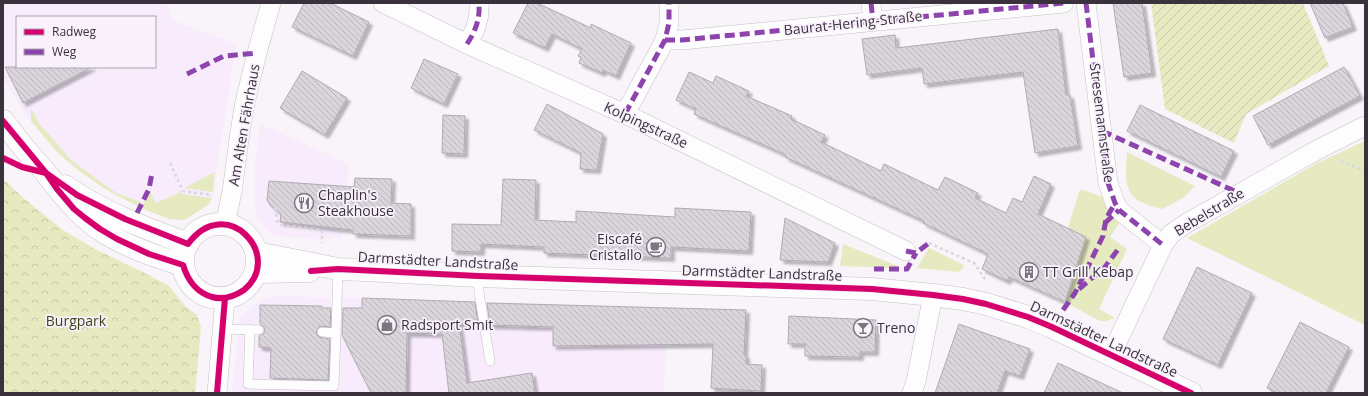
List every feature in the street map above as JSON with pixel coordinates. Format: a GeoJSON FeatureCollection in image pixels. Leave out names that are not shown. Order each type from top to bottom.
{"type":"FeatureCollection","features":[{"type":"Feature","properties":{"kind":"main road"},"geometry":{"type":"LineString","coordinates":[[3,121],[74,209],[100,229],[137,249],[183,265]]}},
{"type":"Feature","properties":{"kind":"main road"},"geometry":{"type":"LineString","coordinates":[[46,173],[77,195],[125,219],[188,244]]}},
{"type":"Feature","properties":{"kind":"main road"},"geometry":{"type":"LineString","coordinates":[[225,224],[236,227],[245,234],[252,243],[256,263],[247,287],[233,296],[215,298],[197,290],[190,283],[183,265],[184,254],[194,235],[203,228],[225,224]]}},
{"type":"Feature","properties":{"kind":"main road","name":"Darmstädter Landstraße"},"geometry":{"type":"LineString","coordinates":[[256,263],[311,271],[338,269],[478,276],[872,289],[933,295],[986,304],[1028,317],[1192,393]]}},
{"type":"Feature","properties":{"kind":"street","name":"Am Alten Fährhaus"},"geometry":{"type":"LineString","coordinates":[[225,224],[232,192],[245,102],[272,3]]}},
{"type":"Feature","properties":{"kind":"street","name":"Kolpingstraße"},"geometry":{"type":"LineString","coordinates":[[383,3],[468,44],[625,114],[906,251]]}},
{"type":"Feature","properties":{"kind":"street"},"geometry":{"type":"LineString","coordinates":[[468,44],[478,23],[480,11],[479,3]]}},
{"type":"Feature","properties":{"kind":"street"},"geometry":{"type":"LineString","coordinates":[[625,114],[665,40],[669,3]]}},
{"type":"Feature","properties":{"kind":"street","name":"Baurat-Hering-Straße"},"geometry":{"type":"LineString","coordinates":[[665,40],[682,40],[872,12],[1064,3]]}},
{"type":"Feature","properties":{"kind":"street","name":"Stresemannstraße"},"geometry":{"type":"LineString","coordinates":[[1086,3],[1108,183],[1119,210],[1163,245]]}},
{"type":"Feature","properties":{"kind":"street","name":"Bebelstraße"},"geometry":{"type":"LineString","coordinates":[[1111,355],[1163,245],[1171,234],[1187,223],[1317,150],[1365,126]]}},
{"type":"Feature","properties":{"kind":"street"},"geometry":{"type":"LineString","coordinates":[[912,393],[918,373],[933,295]]}},
{"type":"Feature","properties":{"kind":"street"},"geometry":{"type":"LineString","coordinates":[[217,393],[223,329],[224,298]]}},
{"type":"Feature","properties":{"kind":"lane"},"geometry":{"type":"LineString","coordinates":[[223,329],[255,330],[248,384],[334,386],[338,269]]}},
{"type":"Feature","properties":{"kind":"lane"},"geometry":{"type":"LineString","coordinates":[[478,276],[479,297],[490,361]]}},
{"type":"Feature","properties":{"kind":"lane"},"geometry":{"type":"LineString","coordinates":[[322,332],[336,333]]}},
{"type":"Feature","properties":{"kind":"path"},"geometry":{"type":"LineString","coordinates":[[170,163],[182,191],[215,195]]}},
{"type":"Feature","properties":{"kind":"path"},"geometry":{"type":"LineString","coordinates":[[275,208],[277,221],[282,224],[322,228],[322,243]]}},
{"type":"Feature","properties":{"kind":"path"},"geometry":{"type":"LineString","coordinates":[[929,244],[974,263],[988,284]]}},
{"type":"Feature","properties":{"kind":"path"},"geometry":{"type":"LineString","coordinates":[[495,314],[526,315]]}},
{"type":"Feature","properties":{"kind":"shaded area"},"geometry":{"type":"Polygon","coordinates":[[[3,3],[166,3],[174,21],[236,44],[212,198],[208,205],[184,220],[169,219],[139,207],[105,189],[58,153],[20,106],[3,77],[3,3]]]}},
{"type":"Feature","properties":{"kind":"shaded area"},"geometry":{"type":"Polygon","coordinates":[[[260,124],[349,164],[342,238],[309,239],[276,236],[269,232],[257,218],[255,208],[255,162],[260,124]]]}},
{"type":"Feature","properties":{"kind":"shaded area"},"geometry":{"type":"Polygon","coordinates":[[[274,296],[551,304],[553,327],[666,344],[664,393],[254,393],[232,391],[240,318],[250,308],[265,298],[274,296]]]}},
{"type":"Feature","properties":{"kind":"green space"},"geometry":{"type":"Polygon","coordinates":[[[1151,3],[1303,3],[1329,66],[1246,114],[1234,143],[1165,109],[1151,3]]]}},
{"type":"Feature","properties":{"kind":"green space"},"geometry":{"type":"Polygon","coordinates":[[[31,108],[39,123],[71,160],[116,193],[141,202],[139,207],[105,189],[78,170],[58,153],[31,121],[31,108]]]}},
{"type":"Feature","properties":{"kind":"green space"},"geometry":{"type":"Polygon","coordinates":[[[1365,141],[1365,325],[1187,238],[1317,163],[1365,141]]]}},
{"type":"Feature","properties":{"kind":"green space"},"geometry":{"type":"Polygon","coordinates":[[[1127,152],[1195,186],[1183,198],[1162,209],[1141,202],[1131,193],[1126,180],[1127,152]]]}},
{"type":"Feature","properties":{"kind":"green space"},"geometry":{"type":"Polygon","coordinates":[[[215,172],[213,192],[184,188],[215,172]]]}},
{"type":"Feature","properties":{"kind":"green space","name":"Burgpark"},"geometry":{"type":"Polygon","coordinates":[[[3,179],[28,202],[63,230],[95,249],[169,286],[186,307],[197,315],[201,327],[195,393],[3,393],[3,179]]]}},
{"type":"Feature","properties":{"kind":"green space"},"geometry":{"type":"Polygon","coordinates":[[[1080,189],[1103,197],[1109,209],[1120,222],[1110,237],[1127,249],[1099,309],[1115,318],[1106,321],[1100,321],[1065,302],[1086,237],[1068,228],[1080,189]]]}},
{"type":"Feature","properties":{"kind":"green space"},"geometry":{"type":"Polygon","coordinates":[[[179,190],[181,194],[212,198],[208,205],[184,220],[169,219],[141,208],[150,191],[156,203],[178,193],[179,190]]]}},
{"type":"Feature","properties":{"kind":"green space"},"geometry":{"type":"Polygon","coordinates":[[[843,244],[898,266],[895,268],[840,266],[843,244]]]}},
{"type":"Feature","properties":{"kind":"green space"},"geometry":{"type":"Polygon","coordinates":[[[929,248],[962,264],[964,267],[959,272],[917,268],[929,248]]]}},
{"type":"Feature","properties":{"kind":"building"},"geometry":{"type":"Polygon","coordinates":[[[304,3],[330,3],[369,22],[353,56],[292,27],[304,3]]]}},
{"type":"Feature","properties":{"kind":"building"},"geometry":{"type":"Polygon","coordinates":[[[528,3],[537,3],[591,28],[591,24],[631,43],[616,76],[603,70],[602,73],[579,63],[581,57],[578,56],[582,49],[552,34],[545,48],[513,33],[528,3]]]}},
{"type":"Feature","properties":{"kind":"building"},"geometry":{"type":"Polygon","coordinates":[[[1113,3],[1142,3],[1152,73],[1124,77],[1113,3]]]}},
{"type":"Feature","properties":{"kind":"building"},"geometry":{"type":"Polygon","coordinates":[[[1310,3],[1343,3],[1353,27],[1325,38],[1310,3]]]}},
{"type":"Feature","properties":{"kind":"building"},"geometry":{"type":"Polygon","coordinates":[[[1058,29],[1066,95],[1070,95],[1078,146],[1035,153],[1023,72],[924,84],[922,68],[867,75],[862,39],[895,35],[896,48],[1058,29]]]}},
{"type":"Feature","properties":{"kind":"building"},"geometry":{"type":"Polygon","coordinates":[[[424,59],[458,74],[444,104],[411,88],[424,59]]]}},
{"type":"Feature","properties":{"kind":"building"},"geometry":{"type":"Polygon","coordinates":[[[5,67],[90,68],[23,103],[5,67]]]}},
{"type":"Feature","properties":{"kind":"building"},"geometry":{"type":"Polygon","coordinates":[[[1344,67],[1360,96],[1268,145],[1253,116],[1344,67]]]}},
{"type":"Feature","properties":{"kind":"building"},"geometry":{"type":"Polygon","coordinates":[[[302,71],[347,98],[325,135],[280,108],[302,71]]]}},
{"type":"Feature","properties":{"kind":"building"},"geometry":{"type":"Polygon","coordinates":[[[689,72],[713,83],[716,76],[749,91],[746,96],[792,116],[791,119],[825,135],[821,142],[881,171],[884,164],[938,190],[945,177],[978,193],[975,198],[1006,213],[1013,198],[1022,202],[1034,176],[1051,184],[1038,214],[1086,237],[1065,302],[1009,277],[1007,281],[982,269],[988,254],[923,223],[924,221],[785,157],[786,155],[694,114],[696,109],[676,100],[689,72]]]}},
{"type":"Feature","properties":{"kind":"building"},"geometry":{"type":"Polygon","coordinates":[[[547,104],[603,134],[597,170],[580,169],[581,153],[534,130],[547,104]]]}},
{"type":"Feature","properties":{"kind":"building"},"geometry":{"type":"Polygon","coordinates":[[[1140,105],[1234,151],[1221,177],[1127,131],[1140,105]]]}},
{"type":"Feature","properties":{"kind":"building"},"geometry":{"type":"Polygon","coordinates":[[[443,115],[465,116],[464,154],[442,153],[443,115]]]}},
{"type":"Feature","properties":{"kind":"building"},"geometry":{"type":"Polygon","coordinates":[[[355,178],[392,179],[391,203],[411,204],[411,236],[353,234],[353,230],[280,222],[281,214],[270,205],[267,200],[269,181],[354,187],[355,178]]]}},
{"type":"Feature","properties":{"kind":"building"},"geometry":{"type":"Polygon","coordinates":[[[503,179],[536,180],[535,220],[576,222],[576,211],[675,217],[675,208],[751,212],[749,251],[671,247],[671,258],[544,253],[544,247],[481,244],[481,252],[452,251],[452,224],[501,225],[503,179]]]}},
{"type":"Feature","properties":{"kind":"building"},"geometry":{"type":"Polygon","coordinates":[[[785,218],[835,243],[828,262],[780,260],[785,218]]]}},
{"type":"Feature","properties":{"kind":"building"},"geometry":{"type":"Polygon","coordinates":[[[1197,267],[1252,293],[1218,365],[1163,339],[1197,267]]]}},
{"type":"Feature","properties":{"kind":"building"},"geometry":{"type":"Polygon","coordinates":[[[362,298],[475,302],[478,325],[459,324],[467,383],[532,373],[535,393],[449,393],[442,334],[407,333],[406,393],[371,393],[342,335],[343,308],[362,308],[362,298]]]}},
{"type":"Feature","properties":{"kind":"building"},"geometry":{"type":"Polygon","coordinates":[[[487,303],[746,310],[744,355],[746,355],[746,364],[762,365],[761,391],[711,388],[713,344],[553,346],[553,327],[490,325],[487,303]]]}},
{"type":"Feature","properties":{"kind":"building"},"geometry":{"type":"Polygon","coordinates":[[[260,305],[322,306],[322,308],[331,308],[330,327],[320,326],[316,332],[319,337],[330,339],[328,380],[270,378],[271,348],[259,347],[259,336],[265,331],[264,327],[260,324],[260,305]]]}},
{"type":"Feature","properties":{"kind":"building"},"geometry":{"type":"Polygon","coordinates":[[[789,316],[876,320],[875,352],[860,352],[860,357],[805,356],[805,344],[788,344],[789,316]]]}},
{"type":"Feature","properties":{"kind":"building"},"geometry":{"type":"Polygon","coordinates":[[[1300,322],[1349,347],[1326,393],[1278,393],[1267,388],[1300,322]]]}},
{"type":"Feature","properties":{"kind":"building"},"geometry":{"type":"Polygon","coordinates":[[[959,324],[1030,349],[1020,376],[1005,371],[997,393],[935,393],[959,324]]]}},
{"type":"Feature","properties":{"kind":"building"},"geometry":{"type":"Polygon","coordinates":[[[1058,363],[1123,393],[1044,393],[1058,363]]]}},
{"type":"Feature","properties":{"kind":"marked path"},"geometry":{"type":"LineString","coordinates":[[467,44],[477,24],[479,3]]}},
{"type":"Feature","properties":{"kind":"marked path"},"geometry":{"type":"LineString","coordinates":[[625,114],[665,40],[669,23],[669,3]]}},
{"type":"Feature","properties":{"kind":"marked path"},"geometry":{"type":"LineString","coordinates":[[871,3],[873,21]]}},
{"type":"Feature","properties":{"kind":"marked path"},"geometry":{"type":"LineString","coordinates":[[665,40],[682,40],[1064,3]]}},
{"type":"Feature","properties":{"kind":"marked path"},"geometry":{"type":"LineString","coordinates":[[1086,3],[1108,183],[1119,210],[1163,245]]}},
{"type":"Feature","properties":{"kind":"marked path"},"geometry":{"type":"LineString","coordinates":[[187,74],[224,56],[257,53]]}},
{"type":"Feature","properties":{"kind":"marked path"},"geometry":{"type":"LineString","coordinates":[[1102,131],[1239,193]]}},
{"type":"Feature","properties":{"kind":"marked path"},"geometry":{"type":"LineString","coordinates":[[137,213],[149,189],[152,173]]}},
{"type":"Feature","properties":{"kind":"marked path"},"geometry":{"type":"LineString","coordinates":[[1063,310],[1075,293],[1103,236],[1106,219],[1115,203]]}},
{"type":"Feature","properties":{"kind":"marked path"},"geometry":{"type":"LineString","coordinates":[[1105,223],[1119,210]]}},
{"type":"Feature","properties":{"kind":"marked path"},"geometry":{"type":"LineString","coordinates":[[906,251],[916,253],[929,243]]}},
{"type":"Feature","properties":{"kind":"marked path"},"geometry":{"type":"LineString","coordinates":[[1079,289],[1105,267],[1119,248]]}},
{"type":"Feature","properties":{"kind":"marked path"},"geometry":{"type":"LineString","coordinates":[[874,269],[907,269],[916,253]]}},
{"type":"Feature","properties":{"kind":"cycle path"},"geometry":{"type":"LineString","coordinates":[[3,121],[46,173],[74,209],[100,229],[117,239],[149,254],[183,265],[190,281],[201,292],[216,298],[229,297],[244,290],[255,276],[258,261],[254,247],[246,235],[233,227],[219,224],[203,230],[188,244],[125,219],[77,195],[46,173],[22,167],[3,158]]}},
{"type":"Feature","properties":{"kind":"cycle path"},"geometry":{"type":"LineString","coordinates":[[311,271],[338,269],[478,276],[872,289],[963,299],[986,304],[1028,317],[1191,393]]}},
{"type":"Feature","properties":{"kind":"cycle path"},"geometry":{"type":"LineString","coordinates":[[217,393],[225,298]]}},
{"type":"Feature","properties":{"kind":"place","name":"Chaplin's Steakhouse"},"geometry":{"type":"Point","coordinates":[304,203]}},
{"type":"Feature","properties":{"kind":"place","name":"Eiscafé Cristallo"},"geometry":{"type":"Point","coordinates":[656,247]}},
{"type":"Feature","properties":{"kind":"place","name":"TT Grill Kebap"},"geometry":{"type":"Point","coordinates":[1029,272]}},
{"type":"Feature","properties":{"kind":"place","name":"Radsport Smit"},"geometry":{"type":"Point","coordinates":[387,325]}},
{"type":"Feature","properties":{"kind":"place","name":"Treno"},"geometry":{"type":"Point","coordinates":[863,328]}}]}
